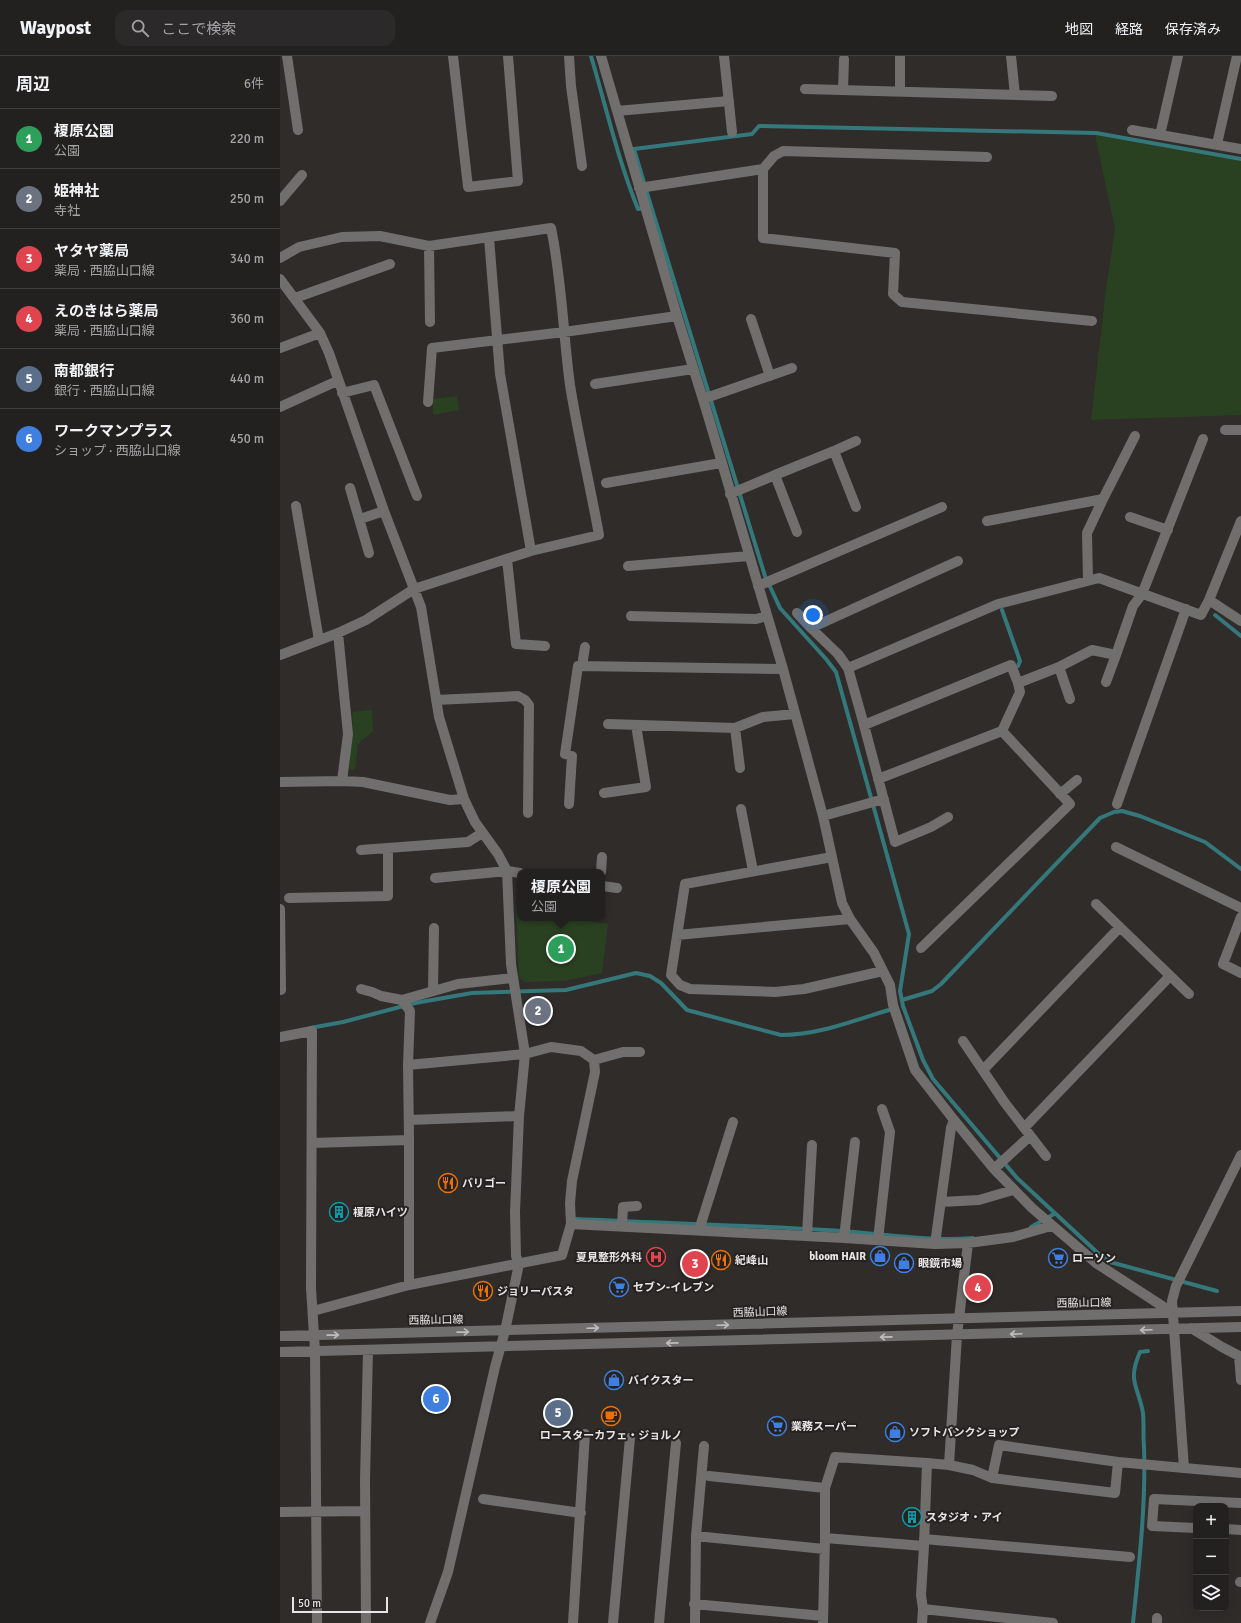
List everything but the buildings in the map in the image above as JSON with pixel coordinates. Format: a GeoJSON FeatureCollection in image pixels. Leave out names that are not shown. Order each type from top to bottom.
{"type":"FeatureCollection","features":[{"type":"Feature","properties":{"kind":"street"},"geometry":{"type":"LineString","coordinates":[[287,56],[298,130]]}},
{"type":"Feature","properties":{"kind":"street"},"geometry":{"type":"LineString","coordinates":[[453,56],[468,186],[518,182],[508,56]]}},
{"type":"Feature","properties":{"kind":"street"},"geometry":{"type":"LineString","coordinates":[[569,56],[571,86],[582,166]]}},
{"type":"Feature","properties":{"kind":"street"},"geometry":{"type":"LineString","coordinates":[[601,56],[783,669],[823,816],[842,903],[850,919],[874,953],[890,985],[894,1009],[915,1070],[994,1169],[1013,1190],[1047,1222],[1096,1263],[1173,1313]]}},
{"type":"Feature","properties":{"kind":"street"},"geometry":{"type":"LineString","coordinates":[[724,56],[732,132]]}},
{"type":"Feature","properties":{"kind":"street"},"geometry":{"type":"LineString","coordinates":[[900,56],[900,91]]}},
{"type":"Feature","properties":{"kind":"street"},"geometry":{"type":"LineString","coordinates":[[1011,56],[1016,95]]}},
{"type":"Feature","properties":{"kind":"street"},"geometry":{"type":"LineString","coordinates":[[1160,135],[1178,56]]}},
{"type":"Feature","properties":{"kind":"street"},"geometry":{"type":"LineString","coordinates":[[1217,144],[1237,56]]}},
{"type":"Feature","properties":{"kind":"street"},"geometry":{"type":"LineString","coordinates":[[844,59],[844,90]]}},
{"type":"Feature","properties":{"kind":"street"},"geometry":{"type":"LineString","coordinates":[[805,89],[1052,96]]}},
{"type":"Feature","properties":{"kind":"street"},"geometry":{"type":"LineString","coordinates":[[617,111],[729,101]]}},
{"type":"Feature","properties":{"kind":"street"},"geometry":{"type":"LineString","coordinates":[[1132,130],[1241,149]]}},
{"type":"Feature","properties":{"kind":"street"},"geometry":{"type":"LineString","coordinates":[[987,157],[783,151],[774,156],[763,169],[763,238],[895,254],[893,294],[902,302],[1092,321]]}},
{"type":"Feature","properties":{"kind":"street"},"geometry":{"type":"LineString","coordinates":[[639,188],[763,169]]}},
{"type":"Feature","properties":{"kind":"street"},"geometry":{"type":"LineString","coordinates":[[280,201],[302,176]]}},
{"type":"Feature","properties":{"kind":"street"},"geometry":{"type":"LineString","coordinates":[[280,258],[299,247],[342,237],[380,236],[429,246],[551,228],[558,258],[570,387],[599,535],[531,551],[414,589],[366,620],[338,633],[280,655]]}},
{"type":"Feature","properties":{"kind":"street"},"geometry":{"type":"LineString","coordinates":[[489,238],[500,374],[531,551]]}},
{"type":"Feature","properties":{"kind":"street"},"geometry":{"type":"LineString","coordinates":[[429,246],[430,322]]}},
{"type":"Feature","properties":{"kind":"street"},"geometry":{"type":"LineString","coordinates":[[288,295],[390,264]]}},
{"type":"Feature","properties":{"kind":"street"},"geometry":{"type":"LineString","coordinates":[[280,279],[288,295],[320,333],[328,353],[384,511],[421,607],[439,717],[464,799],[475,822],[498,854],[507,871],[512,978],[525,1054],[519,1116],[515,1212],[516,1256],[519,1264],[505,1331],[448,1572],[433,1623]]}},
{"type":"Feature","properties":{"kind":"street"},"geometry":{"type":"LineString","coordinates":[[428,402],[432,348],[564,332],[677,316]]}},
{"type":"Feature","properties":{"kind":"street"},"geometry":{"type":"LineString","coordinates":[[751,319],[770,376]]}},
{"type":"Feature","properties":{"kind":"street"},"geometry":{"type":"LineString","coordinates":[[280,348],[320,333]]}},
{"type":"Feature","properties":{"kind":"street"},"geometry":{"type":"LineString","coordinates":[[703,399],[792,368]]}},
{"type":"Feature","properties":{"kind":"street"},"geometry":{"type":"LineString","coordinates":[[595,384],[693,369]]}},
{"type":"Feature","properties":{"kind":"street"},"geometry":{"type":"LineString","coordinates":[[280,407],[337,381]]}},
{"type":"Feature","properties":{"kind":"street"},"geometry":{"type":"LineString","coordinates":[[342,393],[374,385],[417,496]]}},
{"type":"Feature","properties":{"kind":"street"},"geometry":{"type":"LineString","coordinates":[[1225,430],[1241,430]]}},
{"type":"Feature","properties":{"kind":"street"},"geometry":{"type":"LineString","coordinates":[[1088,580],[1087,533],[1136,436]]}},
{"type":"Feature","properties":{"kind":"street"},"geometry":{"type":"LineString","coordinates":[[1106,682],[1133,606],[1142,594],[1203,439]]}},
{"type":"Feature","properties":{"kind":"street"},"geometry":{"type":"LineString","coordinates":[[730,494],[856,441]]}},
{"type":"Feature","properties":{"kind":"street"},"geometry":{"type":"LineString","coordinates":[[834,451],[856,507]]}},
{"type":"Feature","properties":{"kind":"street"},"geometry":{"type":"LineString","coordinates":[[606,483],[721,463]]}},
{"type":"Feature","properties":{"kind":"street"},"geometry":{"type":"LineString","coordinates":[[775,475],[797,532]]}},
{"type":"Feature","properties":{"kind":"street"},"geometry":{"type":"LineString","coordinates":[[350,488],[369,553]]}},
{"type":"Feature","properties":{"kind":"street"},"geometry":{"type":"LineString","coordinates":[[987,521],[1103,499]]}},
{"type":"Feature","properties":{"kind":"street"},"geometry":{"type":"LineString","coordinates":[[296,506],[319,640]]}},
{"type":"Feature","properties":{"kind":"street"},"geometry":{"type":"LineString","coordinates":[[758,586],[942,507]]}},
{"type":"Feature","properties":{"kind":"street"},"geometry":{"type":"LineString","coordinates":[[360,519],[384,511]]}},
{"type":"Feature","properties":{"kind":"street"},"geometry":{"type":"LineString","coordinates":[[1130,517],[1168,530]]}},
{"type":"Feature","properties":{"kind":"street"},"geometry":{"type":"LineString","coordinates":[[848,668],[998,604],[1099,578],[1201,615],[1209,600],[1241,521]]}},
{"type":"Feature","properties":{"kind":"street"},"geometry":{"type":"LineString","coordinates":[[628,566],[749,556]]}},
{"type":"Feature","properties":{"kind":"street"},"geometry":{"type":"LineString","coordinates":[[507,559],[516,644],[545,646]]}},
{"type":"Feature","properties":{"kind":"street"},"geometry":{"type":"LineString","coordinates":[[811,628],[958,561]]}},
{"type":"Feature","properties":{"kind":"street"},"geometry":{"type":"LineString","coordinates":[[1209,600],[1241,621]]}},
{"type":"Feature","properties":{"kind":"street"},"geometry":{"type":"LineString","coordinates":[[1117,804],[1186,609]]}},
{"type":"Feature","properties":{"kind":"street"},"geometry":{"type":"LineString","coordinates":[[797,613],[838,654],[848,668],[895,842],[948,818]]}},
{"type":"Feature","properties":{"kind":"street"},"geometry":{"type":"LineString","coordinates":[[631,616],[756,619],[767,616]]}},
{"type":"Feature","properties":{"kind":"street"},"geometry":{"type":"LineString","coordinates":[[338,633],[348,734],[342,781]]}},
{"type":"Feature","properties":{"kind":"street"},"geometry":{"type":"LineString","coordinates":[[582,666],[585,646]]}},
{"type":"Feature","properties":{"kind":"street"},"geometry":{"type":"LineString","coordinates":[[1018,683],[1060,668],[1092,650],[1116,655]]}},
{"type":"Feature","properties":{"kind":"street"},"geometry":{"type":"LineString","coordinates":[[864,725],[1011,665],[1018,683],[1020,692],[1002,731],[878,779]]}},
{"type":"Feature","properties":{"kind":"street"},"geometry":{"type":"LineString","coordinates":[[569,804],[572,756],[565,754],[578,666],[783,669]]}},
{"type":"Feature","properties":{"kind":"street"},"geometry":{"type":"LineString","coordinates":[[1060,668],[1070,698]]}},
{"type":"Feature","properties":{"kind":"street"},"geometry":{"type":"LineString","coordinates":[[436,700],[518,696],[525,700],[529,706],[528,812]]}},
{"type":"Feature","properties":{"kind":"street"},"geometry":{"type":"LineString","coordinates":[[608,724],[735,728],[763,717],[795,714]]}},
{"type":"Feature","properties":{"kind":"street"},"geometry":{"type":"LineString","coordinates":[[604,793],[646,786],[636,725]]}},
{"type":"Feature","properties":{"kind":"street"},"geometry":{"type":"LineString","coordinates":[[735,728],[740,768]]}},
{"type":"Feature","properties":{"kind":"street"},"geometry":{"type":"LineString","coordinates":[[921,948],[1070,804],[1002,731]]}},
{"type":"Feature","properties":{"kind":"street"},"geometry":{"type":"LineString","coordinates":[[1060,794],[1077,780]]}},
{"type":"Feature","properties":{"kind":"street"},"geometry":{"type":"LineString","coordinates":[[280,782],[363,782],[450,800],[464,799]]}},
{"type":"Feature","properties":{"kind":"street"},"geometry":{"type":"LineString","coordinates":[[823,816],[884,799]]}},
{"type":"Feature","properties":{"kind":"street"},"geometry":{"type":"LineString","coordinates":[[741,810],[753,871]]}},
{"type":"Feature","properties":{"kind":"street"},"geometry":{"type":"LineString","coordinates":[[361,850],[468,842],[482,833]]}},
{"type":"Feature","properties":{"kind":"street"},"geometry":{"type":"LineString","coordinates":[[1116,847],[1241,908]]}},
{"type":"Feature","properties":{"kind":"street"},"geometry":{"type":"LineString","coordinates":[[289,898],[388,896],[388,848]]}},
{"type":"Feature","properties":{"kind":"street"},"geometry":{"type":"LineString","coordinates":[[832,857],[685,884],[671,975],[680,985],[690,989],[775,992],[804,989],[883,971]]}},
{"type":"Feature","properties":{"kind":"street"},"geometry":{"type":"LineString","coordinates":[[601,869],[602,858]]}},
{"type":"Feature","properties":{"kind":"street"},"geometry":{"type":"LineString","coordinates":[[435,878],[507,871],[517,873]]}},
{"type":"Feature","properties":{"kind":"street"},"geometry":{"type":"LineString","coordinates":[[605,886],[617,888]]}},
{"type":"Feature","properties":{"kind":"street"},"geometry":{"type":"LineString","coordinates":[[1096,904],[1189,994]]}},
{"type":"Feature","properties":{"kind":"street"},"geometry":{"type":"LineString","coordinates":[[280,909],[281,990]]}},
{"type":"Feature","properties":{"kind":"street"},"geometry":{"type":"LineString","coordinates":[[1241,918],[1223,964],[1241,973]]}},
{"type":"Feature","properties":{"kind":"street"},"geometry":{"type":"LineString","coordinates":[[677,935],[850,919]]}},
{"type":"Feature","properties":{"kind":"street"},"geometry":{"type":"LineString","coordinates":[[983,1070],[1120,927]]}},
{"type":"Feature","properties":{"kind":"street"},"geometry":{"type":"LineString","coordinates":[[433,990],[434,928]]}},
{"type":"Feature","properties":{"kind":"street"},"geometry":{"type":"LineString","coordinates":[[994,1169],[1009,1155],[1027,1132],[1170,976]]}},
{"type":"Feature","properties":{"kind":"street"},"geometry":{"type":"LineString","coordinates":[[404,1004],[433,990],[458,984],[512,978]]}},
{"type":"Feature","properties":{"kind":"street"},"geometry":{"type":"LineString","coordinates":[[361,989],[404,1004],[410,1011],[408,1065],[409,1285]]}},
{"type":"Feature","properties":{"kind":"street"},"geometry":{"type":"LineString","coordinates":[[280,1037],[312,1030],[311,1288],[315,1336],[317,1623]]}},
{"type":"Feature","properties":{"kind":"street"},"geometry":{"type":"LineString","coordinates":[[963,1041],[1027,1132],[1046,1156]]}},
{"type":"Feature","properties":{"kind":"street"},"geometry":{"type":"LineString","coordinates":[[408,1065],[525,1054],[551,1047],[581,1051],[594,1060]]}},
{"type":"Feature","properties":{"kind":"street"},"geometry":{"type":"LineString","coordinates":[[594,1060],[623,1052],[640,1052]]}},
{"type":"Feature","properties":{"kind":"street"},"geometry":{"type":"LineString","coordinates":[[313,1311],[409,1285],[562,1255],[571,1224],[570,1203],[572,1181],[595,1072],[594,1060]]}},
{"type":"Feature","properties":{"kind":"street"},"geometry":{"type":"LineString","coordinates":[[878,1235],[890,1132],[882,1109]]}},
{"type":"Feature","properties":{"kind":"street"},"geometry":{"type":"LineString","coordinates":[[409,1120],[519,1116]]}},
{"type":"Feature","properties":{"kind":"street"},"geometry":{"type":"LineString","coordinates":[[936,1240],[950,1128],[954,1120]]}},
{"type":"Feature","properties":{"kind":"street"},"geometry":{"type":"LineString","coordinates":[[701,1225],[733,1122]]}},
{"type":"Feature","properties":{"kind":"street"},"geometry":{"type":"LineString","coordinates":[[312,1143],[409,1140]]}},
{"type":"Feature","properties":{"kind":"street"},"geometry":{"type":"LineString","coordinates":[[845,1233],[855,1142]]}},
{"type":"Feature","properties":{"kind":"street"},"geometry":{"type":"LineString","coordinates":[[807,1230],[812,1145]]}},
{"type":"Feature","properties":{"kind":"street"},"geometry":{"type":"LineString","coordinates":[[1184,1468],[1172,1301],[1178,1281],[1241,1155]]}},
{"type":"Feature","properties":{"kind":"street"},"geometry":{"type":"LineString","coordinates":[[941,1202],[979,1200],[1013,1190]]}},
{"type":"Feature","properties":{"kind":"street"},"geometry":{"type":"LineString","coordinates":[[622,1222],[623,1207],[637,1206]]}},
{"type":"Feature","properties":{"kind":"street"},"geometry":{"type":"LineString","coordinates":[[571,1224],[622,1222],[807,1230],[968,1243],[1013,1237],[1047,1222]]}},
{"type":"Feature","properties":{"kind":"street"},"geometry":{"type":"LineString","coordinates":[[949,1465],[957,1335],[968,1243]]}},
{"type":"Feature","properties":{"kind":"street","name":"西脇山口線"},"geometry":{"type":"LineString","coordinates":[[280,1336],[1241,1311]]}},
{"type":"Feature","properties":{"kind":"street"},"geometry":{"type":"LineString","coordinates":[[280,1352],[1241,1327]]}},
{"type":"Feature","properties":{"kind":"street"},"geometry":{"type":"LineString","coordinates":[[1191,1328],[1240,1356],[1241,1380]]}},
{"type":"Feature","properties":{"kind":"street"},"geometry":{"type":"LineString","coordinates":[[366,1623],[365,1511],[368,1350]]}},
{"type":"Feature","properties":{"kind":"street"},"geometry":{"type":"LineString","coordinates":[[573,1623],[585,1434]]}},
{"type":"Feature","properties":{"kind":"street"},"geometry":{"type":"LineString","coordinates":[[613,1623],[630,1438]]}},
{"type":"Feature","properties":{"kind":"street"},"geometry":{"type":"LineString","coordinates":[[659,1623],[676,1443]]}},
{"type":"Feature","properties":{"kind":"street"},"geometry":{"type":"LineString","coordinates":[[992,1478],[999,1445],[1118,1462],[1241,1473]]}},
{"type":"Feature","properties":{"kind":"street"},"geometry":{"type":"LineString","coordinates":[[695,1623],[694,1604],[696,1536],[704,1446]]}},
{"type":"Feature","properties":{"kind":"street"},"geometry":{"type":"LineString","coordinates":[[694,1604],[823,1620],[825,1488],[835,1457],[949,1465],[973,1470],[992,1478],[1115,1493],[1118,1462]]}},
{"type":"Feature","properties":{"kind":"street"},"geometry":{"type":"LineString","coordinates":[[922,1623],[923,1610],[921,1595],[928,1463]]}},
{"type":"Feature","properties":{"kind":"street"},"geometry":{"type":"LineString","coordinates":[[709,1476],[825,1488]]}},
{"type":"Feature","properties":{"kind":"street"},"geometry":{"type":"LineString","coordinates":[[483,1499],[581,1513]]}},
{"type":"Feature","properties":{"kind":"street"},"geometry":{"type":"LineString","coordinates":[[1193,1528],[1152,1526],[1154,1499],[1241,1503]]}},
{"type":"Feature","properties":{"kind":"street"},"geometry":{"type":"LineString","coordinates":[[280,1512],[365,1511]]}},
{"type":"Feature","properties":{"kind":"street"},"geometry":{"type":"LineString","coordinates":[[1229,1529],[1241,1530]]}},
{"type":"Feature","properties":{"kind":"street"},"geometry":{"type":"LineString","coordinates":[[696,1536],[824,1549]]}},
{"type":"Feature","properties":{"kind":"street"},"geometry":{"type":"LineString","coordinates":[[825,1538],[1130,1557]]}},
{"type":"Feature","properties":{"kind":"street"},"geometry":{"type":"LineString","coordinates":[[923,1610],[1054,1623]]}},
{"type":"Feature","properties":{"kind":"green space"},"geometry":{"type":"Polygon","coordinates":[[[1095,135],[1241,161],[1241,415],[1091,420],[1106,289],[1115,229],[1095,135]]]}},
{"type":"Feature","properties":{"kind":"green space"},"geometry":{"type":"Polygon","coordinates":[[[457,396],[459,410],[433,415],[433,399],[457,396]]]}},
{"type":"Feature","properties":{"kind":"green space"},"geometry":{"type":"Polygon","coordinates":[[[372,710],[373,731],[358,744],[355,770],[349,769],[353,732],[352,712],[372,710]]]}},
{"type":"Feature","properties":{"kind":"green space"},"geometry":{"type":"Polygon","coordinates":[[[516,910],[517,921],[587,921],[608,924],[602,973],[565,981],[525,982],[519,977],[516,910]]]}},
{"type":"Feature","properties":{"kind":"waterway"},"geometry":{"type":"LineString","coordinates":[[591,56],[618,153],[638,209],[651,206],[765,576],[780,608],[836,672],[909,934],[900,991],[903,1006],[923,1060],[933,1079],[1017,1178],[1100,1255],[1110,1262],[1217,1291]]}},
{"type":"Feature","properties":{"kind":"waterway"},"geometry":{"type":"LineString","coordinates":[[651,206],[634,149],[752,134],[759,126],[1096,133],[1241,159]]}},
{"type":"Feature","properties":{"kind":"waterway"},"geometry":{"type":"LineString","coordinates":[[1002,610],[1020,661],[1018,666]]}},
{"type":"Feature","properties":{"kind":"waterway"},"geometry":{"type":"LineString","coordinates":[[1215,615],[1241,636]]}},
{"type":"Feature","properties":{"kind":"waterway"},"geometry":{"type":"LineString","coordinates":[[902,1000],[932,991],[941,984],[1100,818],[1114,812],[1122,811],[1140,816],[1205,842],[1241,869]]}},
{"type":"Feature","properties":{"kind":"waterway"},"geometry":{"type":"LineString","coordinates":[[310,1028],[343,1022],[415,1003],[472,993],[566,990],[636,973],[650,976],[661,983],[687,1010],[781,1035],[824,1029],[895,1008]]}},
{"type":"Feature","properties":{"kind":"waterway"},"geometry":{"type":"LineString","coordinates":[[1031,1227],[1054,1214]]}},
{"type":"Feature","properties":{"kind":"waterway"},"geometry":{"type":"LineString","coordinates":[[576,1219],[794,1228],[936,1239],[973,1238]]}},
{"type":"Feature","properties":{"kind":"waterway"},"geometry":{"type":"LineString","coordinates":[[1133,1623],[1142,1535],[1144,1491],[1143,1413],[1135,1383],[1134,1370],[1140,1352],[1148,1351]]}},
{"type":"Feature","properties":{"kind":"place","name":"榎原公園"},"geometry":{"type":"Point","coordinates":[561,949]}},
{"type":"Feature","properties":{"kind":"place","name":"姫神社"},"geometry":{"type":"Point","coordinates":[538,1011]}},
{"type":"Feature","properties":{"kind":"place","name":"バリゴー"},"geometry":{"type":"Point","coordinates":[448,1183]}},
{"type":"Feature","properties":{"kind":"place","name":"榎原ハイツ"},"geometry":{"type":"Point","coordinates":[339,1212]}},
{"type":"Feature","properties":{"kind":"place","name":"bloom HAIR"},"geometry":{"type":"Point","coordinates":[880,1256]}},
{"type":"Feature","properties":{"kind":"place","name":"夏見整形外科"},"geometry":{"type":"Point","coordinates":[656,1257]}},
{"type":"Feature","properties":{"kind":"place","name":"ローソン"},"geometry":{"type":"Point","coordinates":[1058,1258]}},
{"type":"Feature","properties":{"kind":"place","name":"紀峰山"},"geometry":{"type":"Point","coordinates":[721,1260]}},
{"type":"Feature","properties":{"kind":"place","name":"眼鏡市場"},"geometry":{"type":"Point","coordinates":[904,1263]}},
{"type":"Feature","properties":{"kind":"place","name":"ヤタヤ薬局"},"geometry":{"type":"Point","coordinates":[695,1264]}},
{"type":"Feature","properties":{"kind":"place","name":"セブン-イレブン"},"geometry":{"type":"Point","coordinates":[619,1287]}},
{"type":"Feature","properties":{"kind":"place","name":"えのきはら薬局"},"geometry":{"type":"Point","coordinates":[978,1288]}},
{"type":"Feature","properties":{"kind":"place","name":"ジョリーパスタ"},"geometry":{"type":"Point","coordinates":[483,1291]}},
{"type":"Feature","properties":{"kind":"place","name":"バイクスター"},"geometry":{"type":"Point","coordinates":[614,1380]}},
{"type":"Feature","properties":{"kind":"place","name":"ワークマンプラス"},"geometry":{"type":"Point","coordinates":[436,1399]}},
{"type":"Feature","properties":{"kind":"place","name":"南都銀行"},"geometry":{"type":"Point","coordinates":[558,1413]}},
{"type":"Feature","properties":{"kind":"place","name":"ロースターカフェ・ジョルノ"},"geometry":{"type":"Point","coordinates":[611,1416]}},
{"type":"Feature","properties":{"kind":"place","name":"業務スーパー"},"geometry":{"type":"Point","coordinates":[777,1426]}},
{"type":"Feature","properties":{"kind":"place","name":"ソフトバンクショップ"},"geometry":{"type":"Point","coordinates":[895,1432]}},
{"type":"Feature","properties":{"kind":"place","name":"スタジオ・アイ"},"geometry":{"type":"Point","coordinates":[912,1517]}}]}
